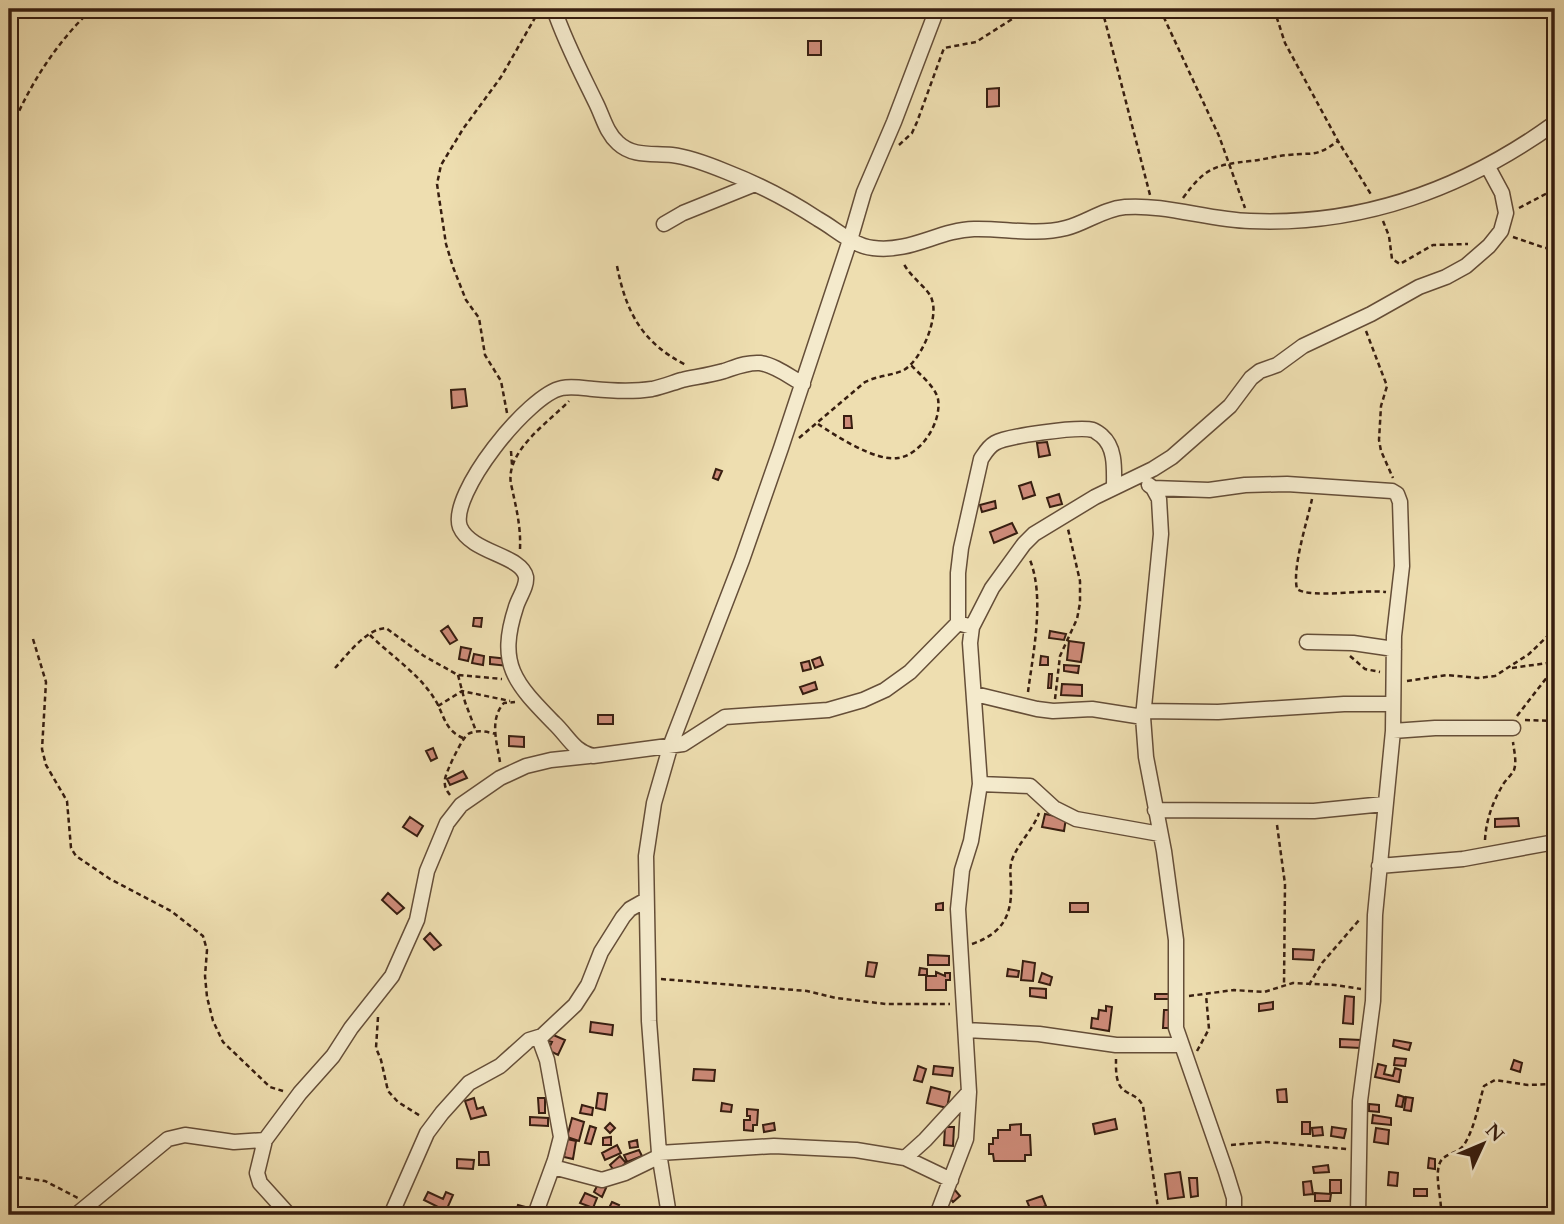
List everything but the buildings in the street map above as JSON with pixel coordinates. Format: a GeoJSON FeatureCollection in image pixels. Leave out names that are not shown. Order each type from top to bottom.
{"type":"FeatureCollection","features":[{"type":"Feature","properties":{"kind":"street"},"geometry":{"type":"LineString","coordinates":[[554,9],[606,127],[615,141],[628,151],[672,155],[723,170],[818,218],[850,240],[872,248],[898,248],[972,229],[1027,232],[1065,228],[1125,207],[1153,208],[1249,221],[1315,221],[1378,209],[1488,167],[1555,123]]}},
{"type":"Feature","properties":{"kind":"street"},"geometry":{"type":"LineString","coordinates":[[669,1215],[660,1154],[648,977],[646,856],[654,803],[671,744],[743,560],[864,192],[937,9]]}},
{"type":"Feature","properties":{"kind":"street"},"geometry":{"type":"LineString","coordinates":[[289,1215],[260,1183],[257,1173],[265,1140],[300,1093],[333,1056],[351,1028],[392,976],[417,920],[427,871],[436,846],[447,823],[461,805],[500,778],[526,766],[551,760],[683,744],[725,717],[828,710],[863,700],[885,690],[965,625],[1034,534],[1153,469],[1230,406],[1251,378],[1260,371],[1277,365],[1303,346],[1466,266],[1489,246],[1501,231],[1506,213],[1502,193],[1488,167]]}},
{"type":"Feature","properties":{"kind":"street"},"geometry":{"type":"LineString","coordinates":[[664,224],[683,213],[755,184]]}},
{"type":"Feature","properties":{"kind":"street"},"geometry":{"type":"LineString","coordinates":[[593,755],[583,753],[571,745],[515,679],[511,668],[509,642],[526,575],[520,566],[470,540],[460,528],[459,516],[477,475],[508,429],[548,392],[580,387],[629,392],[655,388],[741,365],[761,363],[803,384]]}},
{"type":"Feature","properties":{"kind":"street"},"geometry":{"type":"LineString","coordinates":[[937,1215],[966,1139],[969,1092],[958,908],[962,870],[971,841],[980,784],[970,643],[958,573],[981,459],[989,447],[998,441],[1076,429],[1093,430],[1104,437],[1110,447],[1114,462],[1114,488]]}},
{"type":"Feature","properties":{"kind":"street"},"geometry":{"type":"LineString","coordinates":[[1133,478],[1153,488],[1209,490],[1264,484],[1392,491],[1397,494],[1400,502],[1402,566],[1394,649],[1393,731],[1376,902],[1373,1001],[1360,1101],[1358,1215]]}},
{"type":"Feature","properties":{"kind":"street"},"geometry":{"type":"LineString","coordinates":[[1153,488],[1159,499],[1161,534],[1143,714],[1176,940],[1176,1028],[1234,1198],[1234,1215]]}},
{"type":"Feature","properties":{"kind":"street"},"geometry":{"type":"LineString","coordinates":[[1307,642],[1394,649]]}},
{"type":"Feature","properties":{"kind":"street"},"geometry":{"type":"LineString","coordinates":[[975,694],[1053,711],[1092,709],[1143,714],[1393,704]]}},
{"type":"Feature","properties":{"kind":"street"},"geometry":{"type":"LineString","coordinates":[[1393,731],[1513,728]]}},
{"type":"Feature","properties":{"kind":"street"},"geometry":{"type":"LineString","coordinates":[[980,784],[1030,786],[1054,808],[1076,819],[1160,834]]}},
{"type":"Feature","properties":{"kind":"street"},"geometry":{"type":"LineString","coordinates":[[1155,810],[1273,812],[1384,804]]}},
{"type":"Feature","properties":{"kind":"street"},"geometry":{"type":"LineString","coordinates":[[1379,866],[1424,864],[1555,842]]}},
{"type":"Feature","properties":{"kind":"street"},"geometry":{"type":"LineString","coordinates":[[391,1215],[427,1133],[434,1124],[469,1083],[500,1066],[529,1040],[539,1038],[575,1005],[622,917],[646,900]]}},
{"type":"Feature","properties":{"kind":"street"},"geometry":{"type":"LineString","coordinates":[[966,1030],[1039,1034],[1116,1045],[1181,1045]]}},
{"type":"Feature","properties":{"kind":"street"},"geometry":{"type":"LineString","coordinates":[[535,1215],[561,1137],[547,1060],[539,1038]]}},
{"type":"Feature","properties":{"kind":"street"},"geometry":{"type":"LineString","coordinates":[[905,1158],[969,1092]]}},
{"type":"Feature","properties":{"kind":"street"},"geometry":{"type":"LineString","coordinates":[[76,1215],[174,1137],[193,1136],[234,1143],[265,1140]]}},
{"type":"Feature","properties":{"kind":"street"},"geometry":{"type":"LineString","coordinates":[[553,1167],[602,1180],[625,1173],[660,1154],[708,1148],[814,1146],[905,1158],[951,1180]]}},
{"type":"Feature","properties":{"kind":"path"},"geometry":{"type":"LineString","coordinates":[[9,134],[48,59],[92,9]]}},
{"type":"Feature","properties":{"kind":"path"},"geometry":{"type":"LineString","coordinates":[[508,429],[501,381],[485,355],[479,318],[461,290],[446,244],[437,184],[441,165],[500,77],[540,9]]}},
{"type":"Feature","properties":{"kind":"path"},"geometry":{"type":"LineString","coordinates":[[882,149],[897,147],[912,133],[944,48],[976,42],[1028,9]]}},
{"type":"Feature","properties":{"kind":"path"},"geometry":{"type":"LineString","coordinates":[[1102,9],[1153,208]]}},
{"type":"Feature","properties":{"kind":"path"},"geometry":{"type":"LineString","coordinates":[[1160,9],[1192,73],[1229,163],[1249,221]]}},
{"type":"Feature","properties":{"kind":"path"},"geometry":{"type":"LineString","coordinates":[[1274,9],[1285,43],[1378,209],[1389,236],[1392,259],[1400,264],[1433,245],[1489,246]]}},
{"type":"Feature","properties":{"kind":"path"},"geometry":{"type":"LineString","coordinates":[[1172,211],[1204,172],[1229,163],[1288,155],[1311,156],[1321,153],[1338,141]]}},
{"type":"Feature","properties":{"kind":"path"},"geometry":{"type":"LineString","coordinates":[[1506,213],[1555,189]]}},
{"type":"Feature","properties":{"kind":"path"},"geometry":{"type":"LineString","coordinates":[[1501,231],[1521,241],[1555,248]]}},
{"type":"Feature","properties":{"kind":"path"},"geometry":{"type":"LineString","coordinates":[[781,448],[803,436],[865,382],[904,370],[911,365],[926,342],[934,309],[932,297],[912,278],[898,248]]}},
{"type":"Feature","properties":{"kind":"path"},"geometry":{"type":"LineString","coordinates":[[617,266],[630,312],[640,329],[673,358],[692,368]]}},
{"type":"Feature","properties":{"kind":"path"},"geometry":{"type":"LineString","coordinates":[[1357,321],[1371,338],[1387,386],[1381,406],[1379,440],[1393,479],[1392,491]]}},
{"type":"Feature","properties":{"kind":"path"},"geometry":{"type":"LineString","coordinates":[[818,424],[846,442],[888,458],[897,459],[918,449],[934,425],[938,399],[935,391],[911,365]]}},
{"type":"Feature","properties":{"kind":"path"},"geometry":{"type":"LineString","coordinates":[[520,566],[520,519],[510,481],[512,466],[517,455],[536,432],[580,387]]}},
{"type":"Feature","properties":{"kind":"path"},"geometry":{"type":"LineString","coordinates":[[1314,485],[1296,566],[1297,589],[1303,593],[1367,591],[1399,594]]}},
{"type":"Feature","properties":{"kind":"path"},"geometry":{"type":"LineString","coordinates":[[1053,711],[1060,656],[1077,619],[1080,603],[1080,581],[1071,538],[1063,516]]}},
{"type":"Feature","properties":{"kind":"path"},"geometry":{"type":"LineString","coordinates":[[1024,544],[1037,586],[1026,706]]}},
{"type":"Feature","properties":{"kind":"path"},"geometry":{"type":"LineString","coordinates":[[335,668],[370,635],[379,628],[386,628],[424,656],[458,675],[515,679]]}},
{"type":"Feature","properties":{"kind":"path"},"geometry":{"type":"LineString","coordinates":[[1341,643],[1355,663],[1394,679],[1495,676],[1529,654],[1555,629]]}},
{"type":"Feature","properties":{"kind":"path"},"geometry":{"type":"LineString","coordinates":[[370,635],[423,684],[450,729],[463,738]]}},
{"type":"Feature","properties":{"kind":"path"},"geometry":{"type":"LineString","coordinates":[[33,639],[46,682],[42,749],[46,765],[67,802],[71,848],[76,856],[110,879],[172,911],[203,936],[207,950],[207,997],[213,1021],[223,1042],[270,1087],[300,1093]]}},
{"type":"Feature","properties":{"kind":"path"},"geometry":{"type":"LineString","coordinates":[[1555,643],[1555,662],[1542,685],[1514,720],[1555,721]]}},
{"type":"Feature","properties":{"kind":"path"},"geometry":{"type":"LineString","coordinates":[[1508,669],[1555,662]]}},
{"type":"Feature","properties":{"kind":"path"},"geometry":{"type":"LineString","coordinates":[[458,675],[476,731]]}},
{"type":"Feature","properties":{"kind":"path"},"geometry":{"type":"LineString","coordinates":[[438,706],[462,691],[539,708]]}},
{"type":"Feature","properties":{"kind":"path"},"geometry":{"type":"LineString","coordinates":[[500,778],[495,722],[498,710],[510,701]]}},
{"type":"Feature","properties":{"kind":"path"},"geometry":{"type":"LineString","coordinates":[[1484,855],[1488,818],[1516,762],[1513,728]]}},
{"type":"Feature","properties":{"kind":"path"},"geometry":{"type":"LineString","coordinates":[[461,805],[447,791],[444,783],[463,738],[476,731],[496,734]]}},
{"type":"Feature","properties":{"kind":"path"},"geometry":{"type":"LineString","coordinates":[[959,948],[988,938],[1002,926],[1010,902],[1011,863],[1039,816],[1043,797]]}},
{"type":"Feature","properties":{"kind":"path"},"geometry":{"type":"LineString","coordinates":[[1273,812],[1285,884],[1284,985]]}},
{"type":"Feature","properties":{"kind":"path"},"geometry":{"type":"LineString","coordinates":[[1309,985],[1322,963],[1376,902]]}},
{"type":"Feature","properties":{"kind":"path"},"geometry":{"type":"LineString","coordinates":[[648,977],[807,991],[863,1002],[962,1004]]}},
{"type":"Feature","properties":{"kind":"path"},"geometry":{"type":"LineString","coordinates":[[1176,1002],[1205,993],[1234,990],[1264,992],[1293,983],[1351,986],[1361,989],[1373,1001]]}},
{"type":"Feature","properties":{"kind":"path"},"geometry":{"type":"LineString","coordinates":[[381,992],[376,1045],[388,1091],[398,1102],[434,1124]]}},
{"type":"Feature","properties":{"kind":"path"},"geometry":{"type":"LineString","coordinates":[[1188,1066],[1209,1029],[1205,993]]}},
{"type":"Feature","properties":{"kind":"path"},"geometry":{"type":"LineString","coordinates":[[1116,1045],[1119,1085],[1139,1097],[1143,1105],[1159,1215]]}},
{"type":"Feature","properties":{"kind":"path"},"geometry":{"type":"LineString","coordinates":[[1441,1215],[1438,1179],[1440,1162],[1447,1154],[1461,1149],[1465,1143],[1479,1110],[1484,1086],[1495,1080],[1528,1086],[1555,1084]]}},
{"type":"Feature","properties":{"kind":"path"},"geometry":{"type":"LineString","coordinates":[[1218,1148],[1266,1142],[1359,1151]]}},
{"type":"Feature","properties":{"kind":"path"},"geometry":{"type":"LineString","coordinates":[[9,1176],[46,1181],[88,1205]]}}]}
